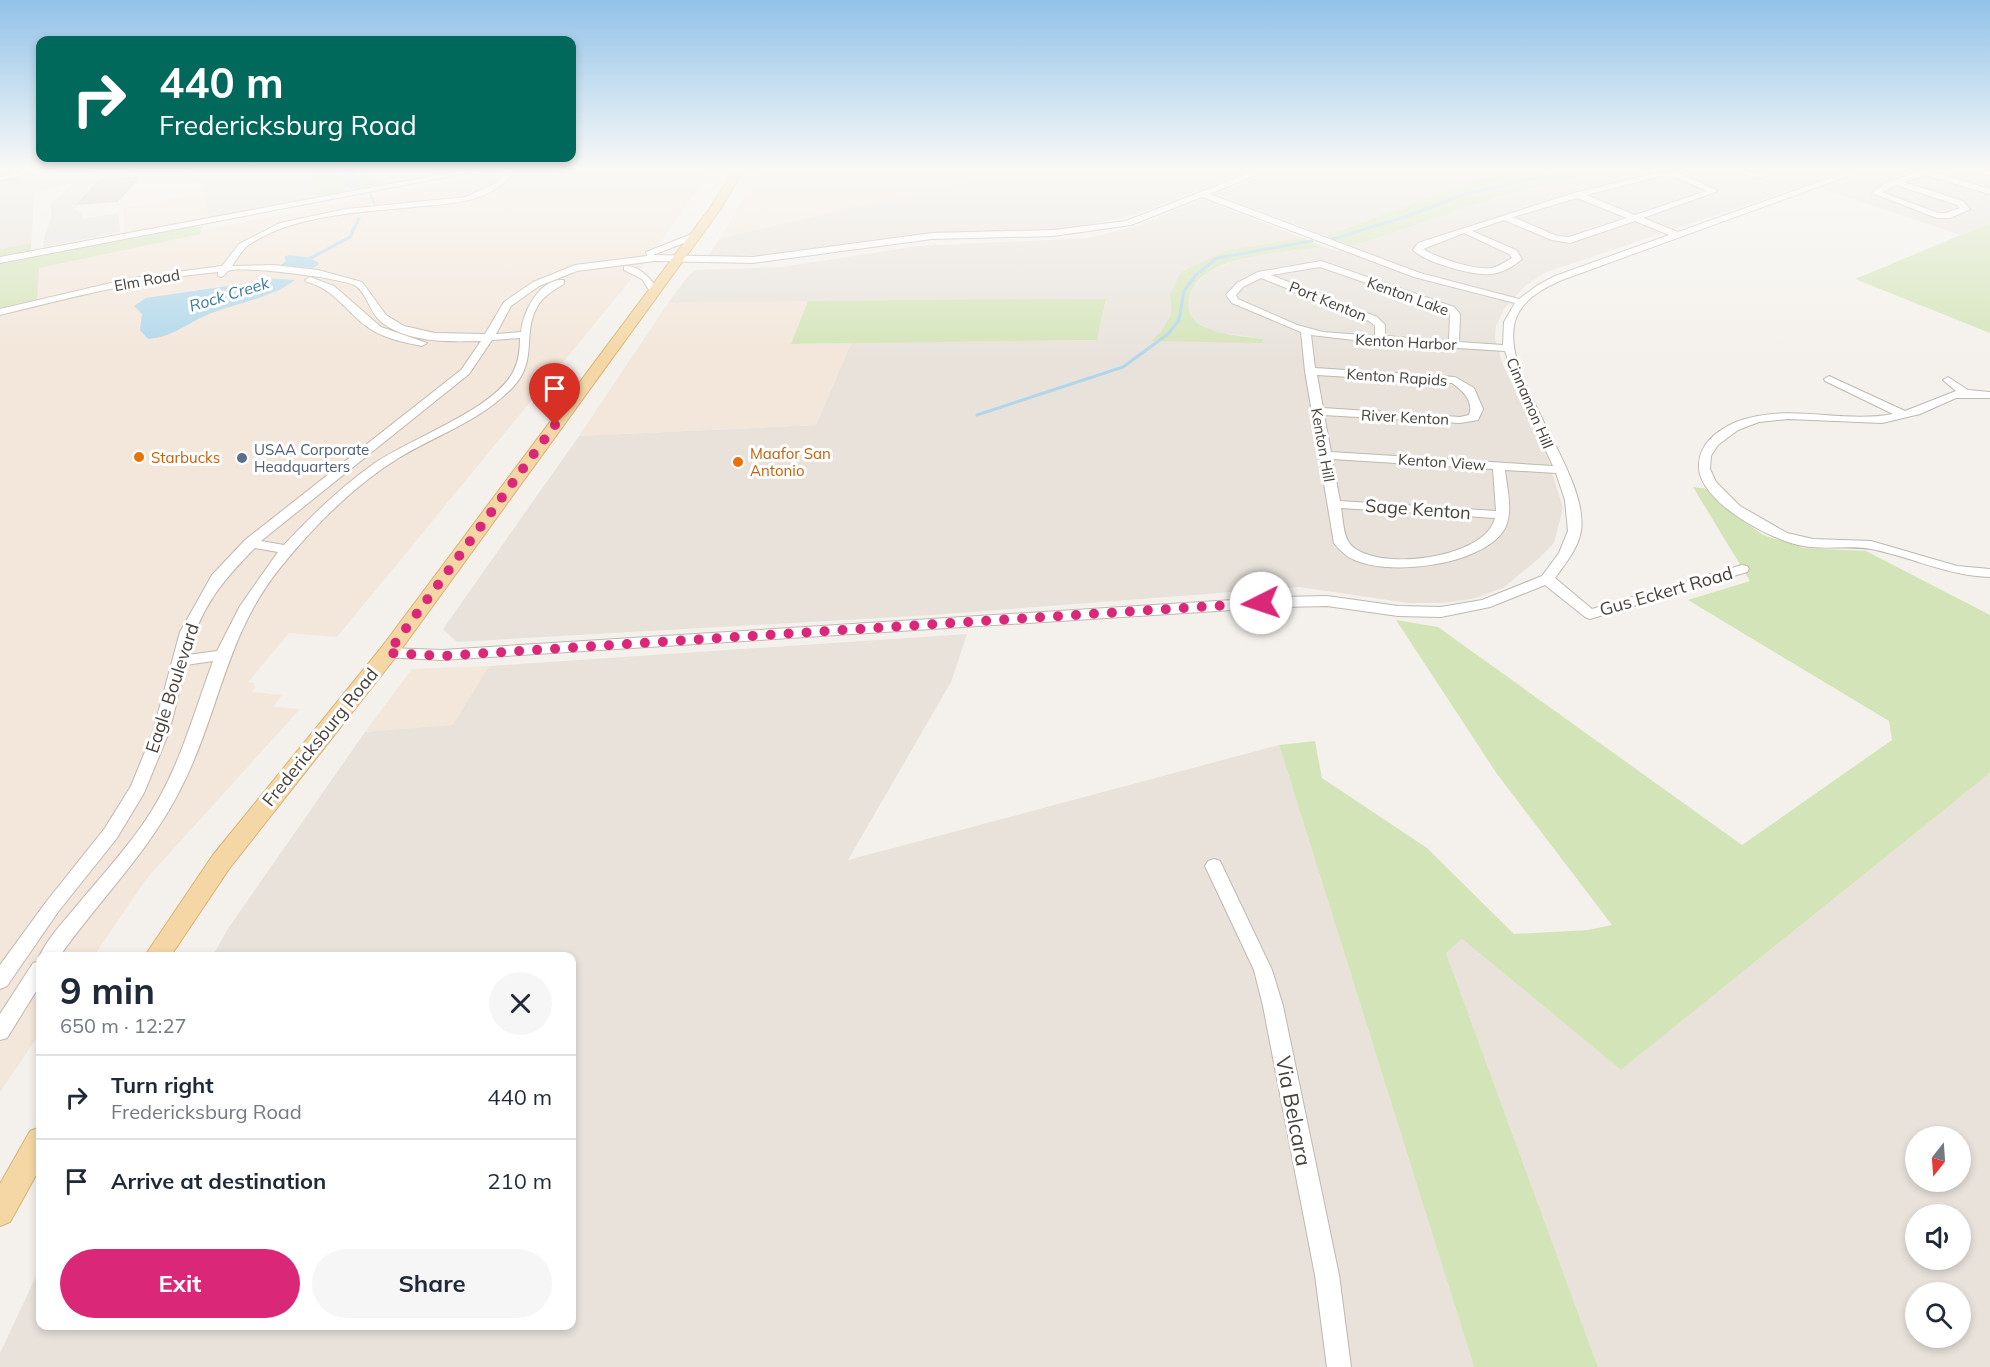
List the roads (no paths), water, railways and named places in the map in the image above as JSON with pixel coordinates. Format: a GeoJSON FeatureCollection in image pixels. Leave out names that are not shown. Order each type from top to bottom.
{"type":"FeatureCollection","features":[{"type":"Feature","properties":{"kind":"main road","name":"Fredericksburg Road"},"geometry":{"type":"LineString","coordinates":[[159,952],[221,862],[388,653],[697,232]]}},
{"type":"Feature","properties":{"kind":"main road"},"geometry":{"type":"LineString","coordinates":[[0,1212],[36,1148]]}},
{"type":"Feature","properties":{"kind":"street"},"geometry":{"type":"LineString","coordinates":[[0,260],[150,232]]}},
{"type":"Feature","properties":{"kind":"street"},"geometry":{"type":"LineString","coordinates":[[218,277],[242,246],[268,232]]}},
{"type":"Feature","properties":{"kind":"street","name":"Eagle Boulevard"},"geometry":{"type":"LineString","coordinates":[[0,980],[52,907],[111,833],[138,788],[161,732],[187,632],[217,578],[250,543],[384,434],[465,372],[507,304],[536,284],[575,268],[675,262],[733,267],[908,244],[1042,239],[1087,232]]}},
{"type":"Feature","properties":{"kind":"street"},"geometry":{"type":"LineString","coordinates":[[1302,232],[1417,275],[1521,302]]}},
{"type":"Feature","properties":{"kind":"street"},"geometry":{"type":"LineString","coordinates":[[1459,232],[1421,245],[1419,250],[1429,256],[1480,270],[1494,270],[1516,259],[1516,254],[1468,232]]}},
{"type":"Feature","properties":{"kind":"street"},"geometry":{"type":"LineString","coordinates":[[1543,232],[1565,240],[1577,239],[1598,232]]}},
{"type":"Feature","properties":{"kind":"street"},"geometry":{"type":"LineString","coordinates":[[1670,232],[1678,235]]}},
{"type":"Feature","properties":{"kind":"street","name":"Cinnamon Hill"},"geometry":{"type":"LineString","coordinates":[[1547,579],[1562,561],[1574,535],[1573,507],[1507,348],[1509,322],[1521,302],[1552,280],[1687,232]]}},
{"type":"Feature","properties":{"kind":"street"},"geometry":{"type":"LineString","coordinates":[[627,264],[694,236]]}},
{"type":"Feature","properties":{"kind":"street"},"geometry":{"type":"LineString","coordinates":[[627,264],[645,277],[654,291]]}},
{"type":"Feature","properties":{"kind":"street","name":"Eagle Boulevard"},"geometry":{"type":"LineString","coordinates":[[52,952],[118,872],[161,810],[202,720],[222,655],[244,609],[288,550],[325,512],[366,476],[414,444],[449,429],[498,396],[518,376],[531,304],[549,287],[587,273],[627,264]]}},
{"type":"Feature","properties":{"kind":"street","name":"Kenton Lake"},"geometry":{"type":"LineString","coordinates":[[1261,274],[1321,264],[1388,289],[1445,306],[1455,312],[1454,344]]}},
{"type":"Feature","properties":{"kind":"street","name":"Elm Road"},"geometry":{"type":"LineString","coordinates":[[0,312],[138,281],[226,268],[275,268],[312,271],[342,277],[359,284],[379,314],[388,322],[432,336],[486,341]]}},
{"type":"Feature","properties":{"kind":"street","name":"Kenton Harbor"},"geometry":{"type":"LineString","coordinates":[[1261,274],[1240,285],[1234,291],[1232,299],[1306,332],[1338,338],[1507,348]]}},
{"type":"Feature","properties":{"kind":"street","name":"Port Kenton"},"geometry":{"type":"LineString","coordinates":[[1261,274],[1377,321],[1380,340]]}},
{"type":"Feature","properties":{"kind":"street","name":"Elm Road"},"geometry":{"type":"LineString","coordinates":[[0,320],[80,300],[218,277],[262,275],[320,281],[333,287],[363,319],[377,330],[401,339],[432,345],[525,338]]}},
{"type":"Feature","properties":{"kind":"street","name":"Kenton Hill"},"geometry":{"type":"LineString","coordinates":[[1306,332],[1310,372],[1341,543],[1352,555],[1378,561],[1421,562],[1462,555],[1488,540],[1498,529],[1501,514]]}},
{"type":"Feature","properties":{"kind":"street","name":"Kenton Rapids"},"geometry":{"type":"LineString","coordinates":[[1310,372],[1455,380],[1470,390],[1474,400]]}},
{"type":"Feature","properties":{"kind":"street"},"geometry":{"type":"LineString","coordinates":[[1828,380],[1904,415]]}},
{"type":"Feature","properties":{"kind":"street"},"geometry":{"type":"LineString","coordinates":[[1948,380],[1965,393]]}},
{"type":"Feature","properties":{"kind":"street"},"geometry":{"type":"LineString","coordinates":[[1990,395],[1965,393],[1941,399],[1921,410],[1904,415],[1873,420],[1788,415],[1757,419],[1719,435],[1707,447],[1704,464],[1715,489],[1724,498],[1753,522],[1784,537],[1807,542],[1871,544],[1948,570],[1990,573]]}},
{"type":"Feature","properties":{"kind":"street","name":"River Kenton"},"geometry":{"type":"LineString","coordinates":[[1317,411],[1469,419],[1477,414],[1474,400]]}},
{"type":"Feature","properties":{"kind":"street"},"geometry":{"type":"LineString","coordinates":[[384,434],[414,444]]}},
{"type":"Feature","properties":{"kind":"street","name":"Kenton View"},"geometry":{"type":"LineString","coordinates":[[1325,455],[1559,470]]}},
{"type":"Feature","properties":{"kind":"street"},"geometry":{"type":"LineString","coordinates":[[1499,466],[1501,514]]}},
{"type":"Feature","properties":{"kind":"street","name":"Sage Kenton"},"geometry":{"type":"LineString","coordinates":[[1334,504],[1501,514]]}},
{"type":"Feature","properties":{"kind":"street"},"geometry":{"type":"LineString","coordinates":[[250,543],[288,550]]}},
{"type":"Feature","properties":{"kind":"street","name":"Gus Eckert Road"},"geometry":{"type":"LineString","coordinates":[[1547,579],[1590,614],[1742,569]]}},
{"type":"Feature","properties":{"kind":"street"},"geometry":{"type":"LineString","coordinates":[[388,653],[442,656],[1281,602],[1327,601],[1398,611],[1441,612],[1485,604],[1547,579]]}},
{"type":"Feature","properties":{"kind":"street"},"geometry":{"type":"LineString","coordinates":[[179,661],[222,655]]}},
{"type":"Feature","properties":{"kind":"street","name":"Via Belcara"},"geometry":{"type":"LineString","coordinates":[[1214,866],[1263,970],[1273,1006],[1327,1275],[1339,1367]]}},
{"type":"Feature","properties":{"kind":"street"},"geometry":{"type":"LineString","coordinates":[[0,1031],[36,975]]}},
{"type":"Feature","properties":{"kind":"water"},"geometry":{"type":"Polygon","coordinates":[[[289,255],[306,257],[318,262],[318,265],[313,268],[281,265],[286,261],[284,257],[289,255]]]}},
{"type":"Feature","properties":{"kind":"water"},"geometry":{"type":"Polygon","coordinates":[[[261,278],[295,280],[276,291],[209,314],[165,336],[148,339],[140,330],[142,314],[134,306],[146,298],[255,282],[261,278]]]}},
{"type":"Feature","properties":{"kind":"waterway","name":"Rock Creek"},"geometry":{"type":"LineString","coordinates":[[296,266],[350,237],[352,232]]}},
{"type":"Feature","properties":{"kind":"waterway"},"geometry":{"type":"LineString","coordinates":[[1333,239],[1357,232]]}},
{"type":"Feature","properties":{"kind":"waterway"},"geometry":{"type":"LineString","coordinates":[[977,415],[1123,367],[1168,334],[1179,320],[1184,291],[1197,274],[1217,258],[1312,241]]}},
{"type":"Feature","properties":{"kind":"place","name":"Starbucks"},"geometry":{"type":"Point","coordinates":[139,457]}},
{"type":"Feature","properties":{"kind":"place","name":"USAA Corporate Headquarters"},"geometry":{"type":"Point","coordinates":[242,458]}},
{"type":"Feature","properties":{"kind":"place","name":"Maafor San Antonio"},"geometry":{"type":"Point","coordinates":[738,462]}}]}
